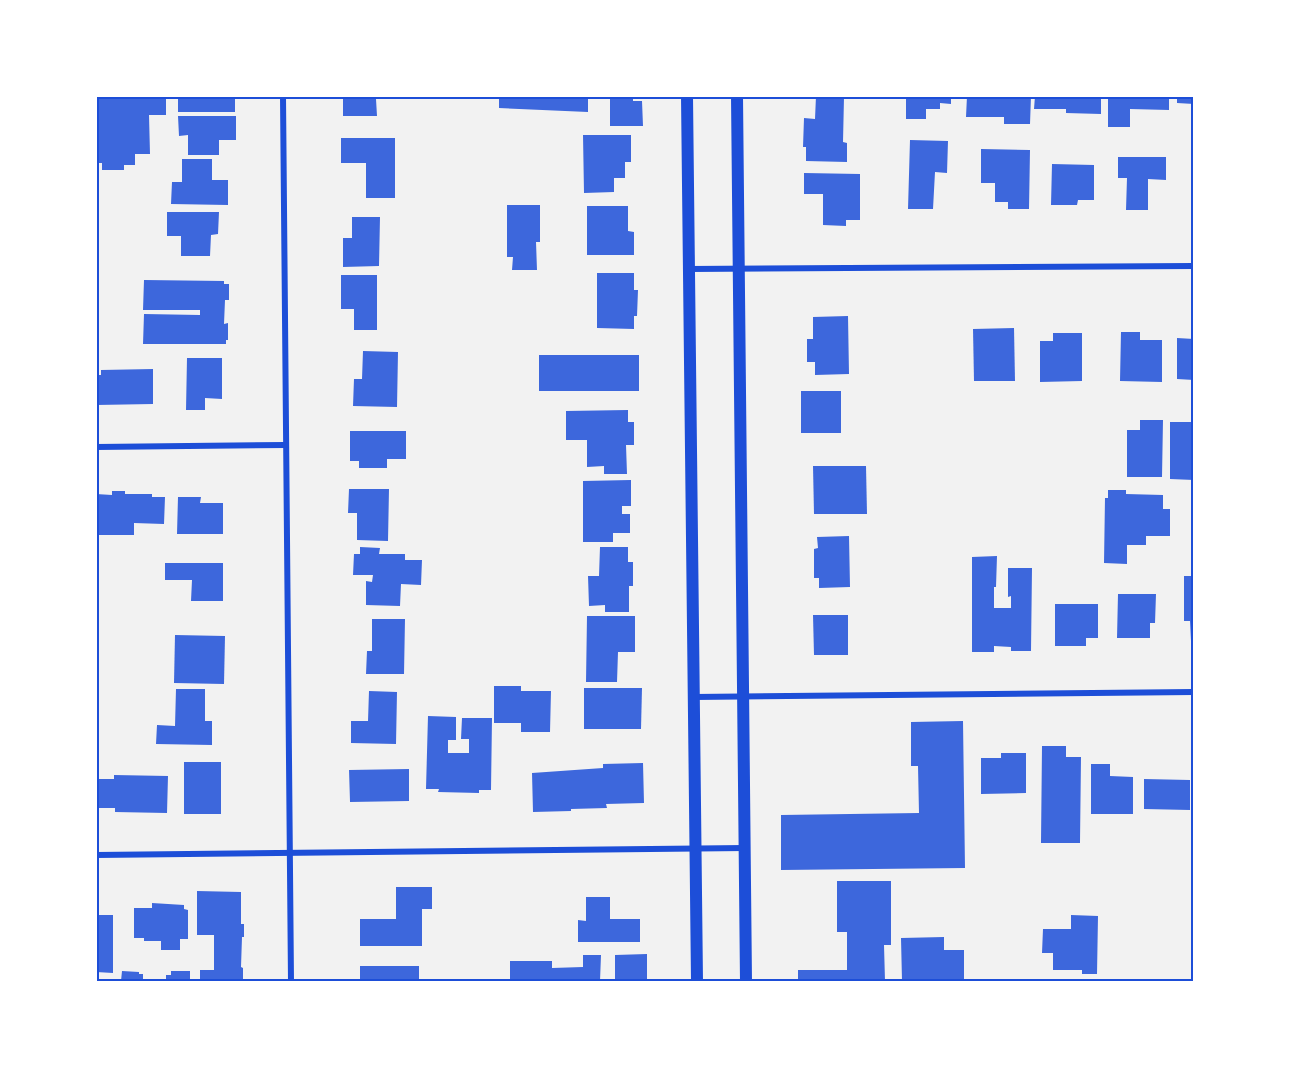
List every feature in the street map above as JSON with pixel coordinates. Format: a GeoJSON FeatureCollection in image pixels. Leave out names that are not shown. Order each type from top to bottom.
{"type":"FeatureCollection","features":[{"type":"Feature","properties":{"kind":"main road"},"geometry":{"type":"LineString","coordinates":[[687,96],[697,981]]}},
{"type":"Feature","properties":{"kind":"main road"},"geometry":{"type":"LineString","coordinates":[[737,96],[746,981]]}},
{"type":"Feature","properties":{"kind":"street"},"geometry":{"type":"LineString","coordinates":[[283,96],[291,981]]}},
{"type":"Feature","properties":{"kind":"street"},"geometry":{"type":"LineString","coordinates":[[688,269],[1194,266]]}},
{"type":"Feature","properties":{"kind":"street"},"geometry":{"type":"LineString","coordinates":[[96,447],[286,445]]}},
{"type":"Feature","properties":{"kind":"street"},"geometry":{"type":"LineString","coordinates":[[694,697],[1194,692]]}},
{"type":"Feature","properties":{"kind":"street"},"geometry":{"type":"LineString","coordinates":[[96,855],[745,848]]}},
{"type":"Feature","properties":{"kind":"building"},"geometry":{"type":"Polygon","coordinates":[[[96,96],[166,96],[166,115],[149,115],[150,154],[135,154],[135,165],[124,165],[124,170],[102,170],[102,163],[96,163],[96,96]]]}},
{"type":"Feature","properties":{"kind":"building"},"geometry":{"type":"Polygon","coordinates":[[[178,96],[235,96],[235,112],[178,112],[178,96]]]}},
{"type":"Feature","properties":{"kind":"building"},"geometry":{"type":"Polygon","coordinates":[[[343,96],[410,96],[410,98],[376,99],[377,116],[343,116],[343,96]]]}},
{"type":"Feature","properties":{"kind":"building"},"geometry":{"type":"Polygon","coordinates":[[[499,96],[588,96],[588,112],[499,108],[499,96]]]}},
{"type":"Feature","properties":{"kind":"building"},"geometry":{"type":"Polygon","coordinates":[[[610,96],[633,96],[633,101],[642,101],[643,126],[610,126],[610,96]]]}},
{"type":"Feature","properties":{"kind":"building"},"geometry":{"type":"Polygon","coordinates":[[[816,96],[844,97],[843,142],[847,143],[847,162],[806,161],[806,147],[803,147],[804,118],[815,119],[816,96]]]}},
{"type":"Feature","properties":{"kind":"building"},"geometry":{"type":"Polygon","coordinates":[[[906,96],[951,96],[951,104],[940,103],[940,109],[926,109],[926,119],[906,119],[906,96]]]}},
{"type":"Feature","properties":{"kind":"building"},"geometry":{"type":"Polygon","coordinates":[[[967,96],[1031,96],[1030,124],[1004,124],[1004,117],[966,117],[967,96]]]}},
{"type":"Feature","properties":{"kind":"building"},"geometry":{"type":"Polygon","coordinates":[[[1035,96],[1101,96],[1101,114],[1066,113],[1066,109],[1034,109],[1035,96]]]}},
{"type":"Feature","properties":{"kind":"building"},"geometry":{"type":"Polygon","coordinates":[[[1108,96],[1169,96],[1169,110],[1130,109],[1130,127],[1108,127],[1108,96]]]}},
{"type":"Feature","properties":{"kind":"building"},"geometry":{"type":"Polygon","coordinates":[[[1177,96],[1194,96],[1194,104],[1177,103],[1177,96]]]}},
{"type":"Feature","properties":{"kind":"building"},"geometry":{"type":"Polygon","coordinates":[[[178,116],[236,116],[236,140],[219,140],[219,155],[188,155],[188,135],[179,136],[178,116]]]}},
{"type":"Feature","properties":{"kind":"building"},"geometry":{"type":"Polygon","coordinates":[[[583,135],[631,135],[631,162],[625,162],[625,178],[614,178],[614,192],[584,193],[583,135]]]}},
{"type":"Feature","properties":{"kind":"building"},"geometry":{"type":"Polygon","coordinates":[[[341,138],[395,138],[395,198],[366,198],[366,163],[341,163],[341,138]]]}},
{"type":"Feature","properties":{"kind":"building"},"geometry":{"type":"Polygon","coordinates":[[[910,140],[948,141],[947,173],[935,172],[933,209],[908,209],[910,140]]]}},
{"type":"Feature","properties":{"kind":"building"},"geometry":{"type":"Polygon","coordinates":[[[981,149],[1030,150],[1029,209],[1008,209],[1008,202],[995,202],[995,183],[981,183],[981,149]]]}},
{"type":"Feature","properties":{"kind":"building"},"geometry":{"type":"Polygon","coordinates":[[[1118,157],[1166,157],[1166,180],[1148,179],[1148,210],[1126,210],[1127,178],[1118,178],[1118,157]]]}},
{"type":"Feature","properties":{"kind":"building"},"geometry":{"type":"Polygon","coordinates":[[[182,159],[212,159],[212,180],[228,180],[228,205],[171,204],[172,182],[182,182],[182,159]]]}},
{"type":"Feature","properties":{"kind":"building"},"geometry":{"type":"Polygon","coordinates":[[[1052,164],[1094,165],[1094,200],[1078,200],[1077,205],[1051,205],[1052,164]]]}},
{"type":"Feature","properties":{"kind":"building"},"geometry":{"type":"Polygon","coordinates":[[[804,173],[860,174],[860,220],[846,220],[846,226],[823,225],[823,194],[804,194],[804,173]]]}},
{"type":"Feature","properties":{"kind":"building"},"geometry":{"type":"Polygon","coordinates":[[[507,205],[540,205],[540,242],[536,242],[537,270],[512,270],[513,257],[507,257],[507,205]]]}},
{"type":"Feature","properties":{"kind":"building"},"geometry":{"type":"Polygon","coordinates":[[[587,206],[628,206],[628,231],[634,232],[634,255],[587,255],[587,206]]]}},
{"type":"Feature","properties":{"kind":"building"},"geometry":{"type":"Polygon","coordinates":[[[167,212],[219,212],[218,234],[211,235],[210,256],[181,256],[181,236],[167,236],[167,212]]]}},
{"type":"Feature","properties":{"kind":"building"},"geometry":{"type":"Polygon","coordinates":[[[352,217],[380,217],[379,266],[343,267],[343,238],[352,238],[352,217]]]}},
{"type":"Feature","properties":{"kind":"building"},"geometry":{"type":"Polygon","coordinates":[[[597,273],[634,273],[634,290],[638,290],[634,329],[597,328],[597,273]]]}},
{"type":"Feature","properties":{"kind":"building"},"geometry":{"type":"Polygon","coordinates":[[[341,275],[377,275],[377,330],[354,330],[354,309],[341,309],[341,275]]]}},
{"type":"Feature","properties":{"kind":"building"},"geometry":{"type":"Polygon","coordinates":[[[144,280],[224,281],[224,284],[229,284],[229,300],[225,300],[224,324],[228,323],[226,344],[143,344],[144,314],[200,315],[200,310],[143,310],[144,280]]]}},
{"type":"Feature","properties":{"kind":"building"},"geometry":{"type":"Polygon","coordinates":[[[848,316],[849,374],[815,375],[815,362],[807,362],[807,339],[813,339],[813,317],[848,316]]]}},
{"type":"Feature","properties":{"kind":"building"},"geometry":{"type":"Polygon","coordinates":[[[1014,328],[1015,381],[974,381],[973,329],[1014,328]]]}},
{"type":"Feature","properties":{"kind":"building"},"geometry":{"type":"Polygon","coordinates":[[[1121,332],[1140,332],[1140,340],[1162,340],[1162,382],[1120,381],[1121,332]]]}},
{"type":"Feature","properties":{"kind":"building"},"geometry":{"type":"Polygon","coordinates":[[[1053,333],[1082,333],[1082,381],[1040,382],[1040,341],[1053,341],[1053,333]]]}},
{"type":"Feature","properties":{"kind":"building"},"geometry":{"type":"Polygon","coordinates":[[[1177,338],[1194,339],[1194,380],[1177,379],[1177,338]]]}},
{"type":"Feature","properties":{"kind":"building"},"geometry":{"type":"Polygon","coordinates":[[[363,351],[398,352],[397,407],[353,406],[354,379],[362,379],[363,351]]]}},
{"type":"Feature","properties":{"kind":"building"},"geometry":{"type":"Polygon","coordinates":[[[539,355],[639,355],[639,391],[539,391],[539,355]]]}},
{"type":"Feature","properties":{"kind":"building"},"geometry":{"type":"Polygon","coordinates":[[[187,358],[222,358],[222,399],[205,398],[205,410],[186,410],[187,358]]]}},
{"type":"Feature","properties":{"kind":"building"},"geometry":{"type":"Polygon","coordinates":[[[153,369],[153,404],[96,405],[96,375],[101,375],[101,370],[153,369]]]}},
{"type":"Feature","properties":{"kind":"building"},"geometry":{"type":"Polygon","coordinates":[[[801,391],[841,391],[841,433],[801,433],[801,391]]]}},
{"type":"Feature","properties":{"kind":"building"},"geometry":{"type":"Polygon","coordinates":[[[628,410],[628,422],[634,422],[634,445],[626,445],[627,474],[604,474],[604,466],[587,467],[587,440],[566,440],[566,411],[628,410]]]}},
{"type":"Feature","properties":{"kind":"building"},"geometry":{"type":"Polygon","coordinates":[[[1140,420],[1163,420],[1162,477],[1127,477],[1127,430],[1140,430],[1140,420]]]}},
{"type":"Feature","properties":{"kind":"building"},"geometry":{"type":"Polygon","coordinates":[[[1170,422],[1194,422],[1194,480],[1170,479],[1170,422]]]}},
{"type":"Feature","properties":{"kind":"building"},"geometry":{"type":"Polygon","coordinates":[[[350,431],[406,431],[406,459],[387,459],[387,468],[359,468],[359,461],[350,461],[350,431]]]}},
{"type":"Feature","properties":{"kind":"building"},"geometry":{"type":"Polygon","coordinates":[[[813,466],[866,466],[867,514],[814,514],[813,466]]]}},
{"type":"Feature","properties":{"kind":"building"},"geometry":{"type":"Polygon","coordinates":[[[631,480],[631,506],[622,506],[622,514],[630,514],[630,533],[613,533],[613,542],[583,542],[583,481],[631,480]]]}},
{"type":"Feature","properties":{"kind":"building"},"geometry":{"type":"Polygon","coordinates":[[[349,489],[389,489],[388,541],[357,540],[357,513],[348,513],[349,489]]]}},
{"type":"Feature","properties":{"kind":"building"},"geometry":{"type":"Polygon","coordinates":[[[1108,490],[1126,490],[1126,494],[1163,495],[1163,509],[1170,509],[1170,536],[1146,536],[1146,545],[1127,545],[1127,564],[1104,563],[1105,498],[1108,498],[1108,490]]]}},
{"type":"Feature","properties":{"kind":"building"},"geometry":{"type":"Polygon","coordinates":[[[112,491],[165,497],[164,524],[134,523],[134,535],[96,535],[96,494],[112,495],[112,491]]]}},
{"type":"Feature","properties":{"kind":"building"},"geometry":{"type":"Polygon","coordinates":[[[178,497],[201,497],[200,503],[223,503],[223,534],[177,534],[178,497]]]}},
{"type":"Feature","properties":{"kind":"building"},"geometry":{"type":"Polygon","coordinates":[[[849,536],[850,587],[819,588],[819,578],[814,578],[814,549],[818,548],[817,537],[849,536]]]}},
{"type":"Feature","properties":{"kind":"building"},"geometry":{"type":"Polygon","coordinates":[[[360,547],[380,548],[379,554],[405,554],[405,560],[422,560],[421,585],[401,584],[400,606],[366,605],[366,581],[372,582],[373,575],[353,575],[354,554],[360,554],[360,547]]]}},
{"type":"Feature","properties":{"kind":"building"},"geometry":{"type":"Polygon","coordinates":[[[600,547],[628,547],[628,562],[633,562],[633,586],[629,586],[629,612],[605,612],[605,605],[589,606],[588,576],[599,576],[600,547]]]}},
{"type":"Feature","properties":{"kind":"building"},"geometry":{"type":"Polygon","coordinates":[[[997,556],[994,608],[1011,608],[1011,596],[1008,597],[1008,568],[1032,568],[1031,651],[1011,651],[1011,647],[994,646],[994,652],[972,652],[972,557],[997,556]]]}},
{"type":"Feature","properties":{"kind":"building"},"geometry":{"type":"Polygon","coordinates":[[[165,563],[223,563],[223,601],[191,601],[192,580],[165,580],[165,563]]]}},
{"type":"Feature","properties":{"kind":"building"},"geometry":{"type":"Polygon","coordinates":[[[1184,576],[1194,576],[1194,641],[1191,641],[1190,621],[1184,621],[1184,576]]]}},
{"type":"Feature","properties":{"kind":"building"},"geometry":{"type":"Polygon","coordinates":[[[1118,594],[1156,594],[1155,623],[1150,623],[1150,638],[1117,638],[1118,594]]]}},
{"type":"Feature","properties":{"kind":"building"},"geometry":{"type":"Polygon","coordinates":[[[1055,604],[1098,604],[1098,638],[1086,638],[1086,646],[1055,646],[1055,604]]]}},
{"type":"Feature","properties":{"kind":"building"},"geometry":{"type":"Polygon","coordinates":[[[813,615],[848,615],[848,655],[814,655],[813,615]]]}},
{"type":"Feature","properties":{"kind":"building"},"geometry":{"type":"Polygon","coordinates":[[[587,616],[635,616],[635,652],[618,652],[617,682],[586,682],[587,616]]]}},
{"type":"Feature","properties":{"kind":"building"},"geometry":{"type":"Polygon","coordinates":[[[372,619],[405,619],[404,674],[366,674],[367,651],[372,651],[372,619]]]}},
{"type":"Feature","properties":{"kind":"building"},"geometry":{"type":"Polygon","coordinates":[[[175,635],[225,636],[224,684],[174,683],[175,635]]]}},
{"type":"Feature","properties":{"kind":"building"},"geometry":{"type":"Polygon","coordinates":[[[494,686],[521,686],[521,691],[551,691],[550,732],[521,732],[521,723],[494,723],[494,686]]]}},
{"type":"Feature","properties":{"kind":"building"},"geometry":{"type":"Polygon","coordinates":[[[584,688],[642,688],[641,729],[584,729],[584,688]]]}},
{"type":"Feature","properties":{"kind":"building"},"geometry":{"type":"Polygon","coordinates":[[[176,689],[205,689],[205,721],[212,721],[212,745],[156,744],[157,725],[175,726],[176,689]]]}},
{"type":"Feature","properties":{"kind":"building"},"geometry":{"type":"Polygon","coordinates":[[[369,691],[397,692],[396,744],[351,743],[351,721],[368,721],[369,691]]]}},
{"type":"Feature","properties":{"kind":"building"},"geometry":{"type":"Polygon","coordinates":[[[428,716],[456,717],[456,740],[448,740],[448,753],[469,753],[469,739],[461,739],[462,718],[492,718],[491,790],[479,790],[479,793],[438,792],[439,789],[426,789],[428,716]]]}},
{"type":"Feature","properties":{"kind":"building"},"geometry":{"type":"Polygon","coordinates":[[[963,721],[965,868],[781,870],[781,815],[919,813],[918,766],[911,766],[911,722],[963,721]]]}},
{"type":"Feature","properties":{"kind":"building"},"geometry":{"type":"Polygon","coordinates":[[[1042,746],[1066,746],[1066,757],[1081,757],[1080,843],[1041,843],[1042,746]]]}},
{"type":"Feature","properties":{"kind":"building"},"geometry":{"type":"Polygon","coordinates":[[[1001,753],[1026,753],[1026,793],[981,794],[981,758],[1001,758],[1001,753]]]}},
{"type":"Feature","properties":{"kind":"building"},"geometry":{"type":"Polygon","coordinates":[[[184,762],[221,762],[221,814],[184,814],[184,762]]]}},
{"type":"Feature","properties":{"kind":"building"},"geometry":{"type":"Polygon","coordinates":[[[643,763],[644,803],[606,804],[607,808],[571,809],[571,811],[533,812],[532,773],[603,768],[603,764],[643,763]]]}},
{"type":"Feature","properties":{"kind":"building"},"geometry":{"type":"Polygon","coordinates":[[[1091,764],[1110,764],[1110,776],[1133,777],[1133,814],[1091,814],[1091,764]]]}},
{"type":"Feature","properties":{"kind":"building"},"geometry":{"type":"Polygon","coordinates":[[[409,769],[409,801],[350,802],[349,770],[409,769]]]}},
{"type":"Feature","properties":{"kind":"building"},"geometry":{"type":"Polygon","coordinates":[[[114,775],[168,776],[167,813],[115,812],[115,808],[96,808],[96,779],[114,779],[114,775]]]}},
{"type":"Feature","properties":{"kind":"building"},"geometry":{"type":"Polygon","coordinates":[[[1144,779],[1190,780],[1190,810],[1144,809],[1144,779]]]}},
{"type":"Feature","properties":{"kind":"building"},"geometry":{"type":"Polygon","coordinates":[[[837,881],[891,881],[891,945],[884,945],[885,981],[798,981],[798,970],[847,970],[847,932],[837,932],[837,881]]]}},
{"type":"Feature","properties":{"kind":"building"},"geometry":{"type":"Polygon","coordinates":[[[396,887],[432,887],[432,909],[422,909],[422,946],[360,946],[360,919],[396,919],[396,887]]]}},
{"type":"Feature","properties":{"kind":"building"},"geometry":{"type":"Polygon","coordinates":[[[197,891],[241,892],[241,924],[244,924],[241,967],[243,968],[243,981],[200,981],[200,970],[214,970],[214,935],[197,935],[197,891]]]}},
{"type":"Feature","properties":{"kind":"building"},"geometry":{"type":"Polygon","coordinates":[[[586,897],[610,897],[610,919],[640,919],[640,942],[578,942],[578,920],[586,921],[586,897]]]}},
{"type":"Feature","properties":{"kind":"building"},"geometry":{"type":"Polygon","coordinates":[[[152,903],[184,905],[184,909],[188,910],[188,939],[180,939],[180,950],[161,950],[161,941],[144,941],[144,938],[134,938],[134,908],[152,908],[152,903]]]}},
{"type":"Feature","properties":{"kind":"building"},"geometry":{"type":"Polygon","coordinates":[[[96,915],[113,915],[113,973],[96,972],[96,915]]]}},
{"type":"Feature","properties":{"kind":"building"},"geometry":{"type":"Polygon","coordinates":[[[1071,915],[1098,916],[1097,974],[1082,974],[1082,970],[1053,970],[1053,953],[1042,953],[1043,929],[1071,929],[1071,915]]]}},
{"type":"Feature","properties":{"kind":"building"},"geometry":{"type":"Polygon","coordinates":[[[944,937],[944,950],[964,950],[964,981],[902,981],[901,938],[944,937]]]}},
{"type":"Feature","properties":{"kind":"building"},"geometry":{"type":"Polygon","coordinates":[[[647,954],[647,981],[615,981],[615,955],[647,954]]]}},
{"type":"Feature","properties":{"kind":"building"},"geometry":{"type":"Polygon","coordinates":[[[583,955],[601,955],[600,981],[510,981],[510,961],[552,961],[552,968],[583,967],[583,955]]]}},
{"type":"Feature","properties":{"kind":"building"},"geometry":{"type":"Polygon","coordinates":[[[360,966],[419,966],[419,981],[360,981],[360,966]]]}},
{"type":"Feature","properties":{"kind":"building"},"geometry":{"type":"Polygon","coordinates":[[[122,971],[139,972],[143,974],[143,981],[121,981],[122,971]]]}},
{"type":"Feature","properties":{"kind":"building"},"geometry":{"type":"Polygon","coordinates":[[[171,971],[190,971],[190,981],[166,981],[166,975],[171,975],[171,971]]]}}]}
